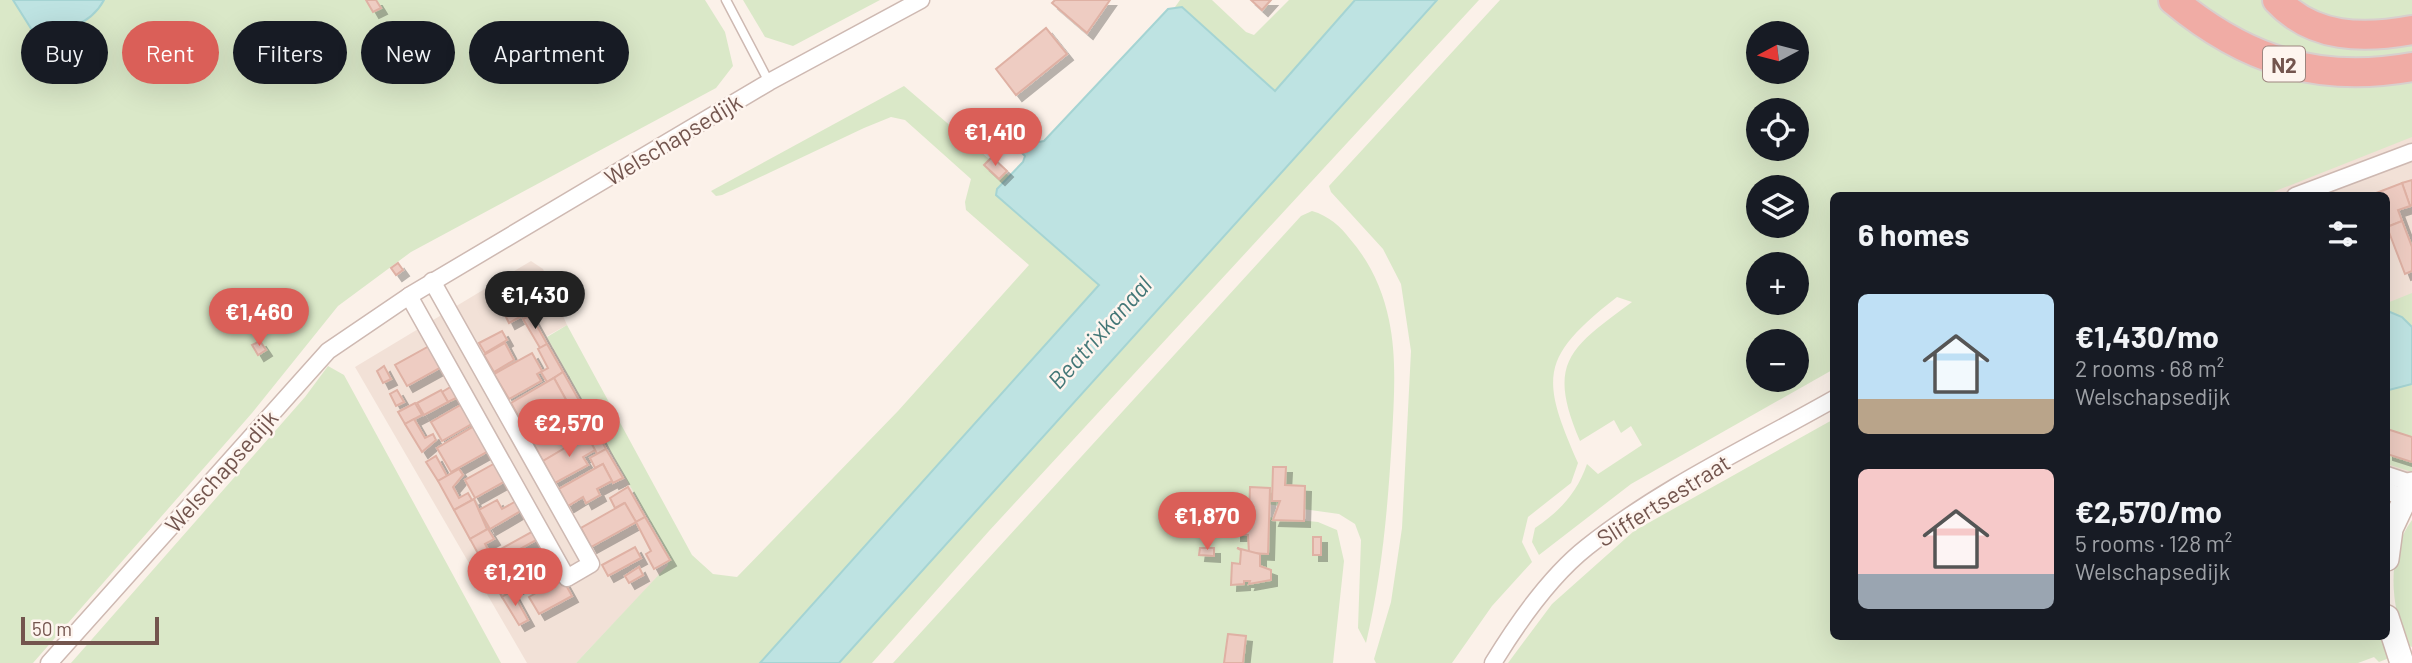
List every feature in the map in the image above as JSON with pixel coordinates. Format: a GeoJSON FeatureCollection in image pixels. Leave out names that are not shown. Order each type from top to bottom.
{"type":"FeatureCollection","features":[{"type":"Feature","properties":{"kind":"highway","name":"N2"},"geometry":{"type":"LineString","coordinates":[[2173,0],[2232,43],[2285,64],[2346,72],[2412,67]]}},
{"type":"Feature","properties":{"kind":"highway","name":"N2"},"geometry":{"type":"LineString","coordinates":[[2277,0],[2305,23],[2328,32],[2351,36],[2412,30]]}},
{"type":"Feature","properties":{"kind":"street","name":"Welschapsedijk"},"geometry":{"type":"LineString","coordinates":[[49,663],[328,351],[432,281],[769,82],[921,0]]}},
{"type":"Feature","properties":{"kind":"street"},"geometry":{"type":"LineString","coordinates":[[2306,192],[2412,152]]}},
{"type":"Feature","properties":{"kind":"street"},"geometry":{"type":"LineString","coordinates":[[409,296],[567,578],[591,564],[432,281]]}},
{"type":"Feature","properties":{"kind":"street","name":"Sliffertsestraat"},"geometry":{"type":"LineString","coordinates":[[1493,663],[1509,636],[1546,588],[1585,548],[1644,507],[1830,401]]}},
{"type":"Feature","properties":{"kind":"street"},"geometry":{"type":"LineString","coordinates":[[2390,478],[2405,491],[2390,537]]}},
{"type":"Feature","properties":{"kind":"street"},"geometry":{"type":"LineString","coordinates":[[2390,626],[2402,663]]}},
{"type":"Feature","properties":{"kind":"lane","name":"Welschapsedijk"},"geometry":{"type":"LineString","coordinates":[[726,0],[769,82]]}},
{"type":"Feature","properties":{"kind":"shaded area"},"geometry":{"type":"Polygon","coordinates":[[[2412,113],[2412,485],[2390,482],[2390,192],[2198,192],[2412,113]]]}},
{"type":"Feature","properties":{"kind":"shaded area"},"geometry":{"type":"Polygon","coordinates":[[[531,261],[543,269],[567,325],[547,336],[663,545],[668,566],[576,663],[527,663],[355,367],[531,261]]]}},
{"type":"Feature","properties":{"kind":"green space"},"geometry":{"type":"Polygon","coordinates":[[[0,0],[13,0],[46,21],[21,21],[21,84],[108,84],[108,21],[83,21],[88,19],[104,0],[705,0],[725,32],[733,66],[716,88],[411,252],[338,306],[252,413],[33,663],[0,663],[0,0]]]}},
{"type":"Feature","properties":{"kind":"green space"},"geometry":{"type":"Polygon","coordinates":[[[743,0],[880,0],[793,46],[765,37],[743,0]]]}},
{"type":"Feature","properties":{"kind":"green space"},"geometry":{"type":"Polygon","coordinates":[[[1180,0],[1212,0],[1246,32],[1254,35],[1289,0],[1355,0],[1275,91],[1182,7],[1175,7],[1180,0]]]}},
{"type":"Feature","properties":{"kind":"green space"},"geometry":{"type":"Polygon","coordinates":[[[1437,0],[1479,0],[989,531],[872,663],[839,663],[1437,0]]]}},
{"type":"Feature","properties":{"kind":"green space"},"geometry":{"type":"Polygon","coordinates":[[[1500,0],[2164,0],[2214,42],[2412,77],[2412,137],[2273,192],[1830,192],[1830,371],[1809,383],[1809,329],[1746,329],[1746,392],[1793,392],[1631,484],[1539,555],[1532,542],[1535,528],[1567,500],[1587,464],[1598,474],[1642,445],[1631,426],[1621,433],[1614,420],[1580,441],[1565,392],[1565,374],[1579,345],[1632,302],[1617,297],[1573,336],[1561,353],[1554,370],[1553,389],[1557,409],[1578,463],[1571,483],[1528,517],[1522,542],[1532,562],[1492,606],[1452,663],[1376,663],[1374,659],[1391,602],[1402,528],[1411,351],[1401,284],[1383,249],[1331,192],[1329,186],[1500,0]]]}},
{"type":"Feature","properties":{"kind":"green space"},"geometry":{"type":"Polygon","coordinates":[[[2186,0],[2269,0],[2412,38],[2412,56],[2396,59],[2286,57],[2186,0]]]}},
{"type":"Feature","properties":{"kind":"green space"},"geometry":{"type":"Polygon","coordinates":[[[2285,0],[2412,0],[2412,24],[2351,31],[2285,0]]]}},
{"type":"Feature","properties":{"kind":"green space"},"geometry":{"type":"Polygon","coordinates":[[[904,86],[1009,176],[997,189],[997,195],[1099,285],[760,663],[576,663],[668,565],[663,545],[547,337],[567,325],[692,555],[713,574],[737,577],[898,411],[1029,265],[966,210],[965,202],[971,179],[905,120],[891,117],[722,195],[716,196],[711,191],[904,86]]]}},
{"type":"Feature","properties":{"kind":"green space"},"geometry":{"type":"Polygon","coordinates":[[[1312,211],[1338,226],[1364,257],[1383,298],[1392,334],[1394,393],[1384,540],[1366,643],[1358,628],[1361,540],[1355,524],[1339,514],[1267,504],[1267,517],[1318,522],[1337,530],[1344,561],[1333,663],[893,663],[1301,216],[1312,211]]]}},
{"type":"Feature","properties":{"kind":"green space"},"geometry":{"type":"Polygon","coordinates":[[[2412,293],[2412,327],[2402,317],[2390,315],[2390,302],[2412,293]]]}},
{"type":"Feature","properties":{"kind":"green space"},"geometry":{"type":"Polygon","coordinates":[[[328,366],[344,375],[501,663],[71,663],[305,397],[328,366]]]}},
{"type":"Feature","properties":{"kind":"green space"},"geometry":{"type":"Polygon","coordinates":[[[2412,384],[2412,472],[2390,465],[2390,388],[2412,384]]]}},
{"type":"Feature","properties":{"kind":"green space"},"geometry":{"type":"Polygon","coordinates":[[[1830,421],[1830,640],[2386,640],[2392,657],[2379,662],[2374,657],[2358,663],[1508,663],[1552,604],[1634,531],[1830,421]]]}},
{"type":"Feature","properties":{"kind":"green space"},"geometry":{"type":"Polygon","coordinates":[[[2412,520],[2412,647],[2405,644],[2400,628],[2394,597],[2394,565],[2403,534],[2412,520]]]}},
{"type":"Feature","properties":{"kind":"water"},"geometry":{"type":"Polygon","coordinates":[[[13,0],[104,0],[84,21],[26,21],[13,0]]]}},
{"type":"Feature","properties":{"kind":"water","name":"Beatrixkanaal"},"geometry":{"type":"Polygon","coordinates":[[[1355,0],[1437,0],[839,663],[760,663],[1099,285],[996,195],[997,189],[1023,162],[1025,156],[1009,140],[1023,127],[1039,142],[1044,141],[1168,9],[1182,7],[1275,91],[1355,0]]]}},
{"type":"Feature","properties":{"kind":"water"},"geometry":{"type":"Polygon","coordinates":[[[2390,312],[2402,317],[2412,327],[2412,384],[2390,390],[2390,312]]]}},
{"type":"Feature","properties":{"kind":"building"},"geometry":{"type":"Polygon","coordinates":[[[366,0],[376,0],[381,8],[373,12],[366,0]]]}},
{"type":"Feature","properties":{"kind":"building"},"geometry":{"type":"Polygon","coordinates":[[[1055,0],[1110,0],[1087,33],[1052,3],[1055,0]]]}},
{"type":"Feature","properties":{"kind":"building"},"geometry":{"type":"Polygon","coordinates":[[[1251,0],[1271,0],[1262,10],[1251,0]]]}},
{"type":"Feature","properties":{"kind":"building"},"geometry":{"type":"Polygon","coordinates":[[[1046,28],[1067,54],[1016,95],[996,69],[1046,28]]]}},
{"type":"Feature","properties":{"kind":"building"},"geometry":{"type":"Polygon","coordinates":[[[992,157],[1007,171],[999,179],[984,165],[992,157]]]}},
{"type":"Feature","properties":{"kind":"building"},"geometry":{"type":"Polygon","coordinates":[[[2412,180],[2412,205],[2410,206],[2402,183],[2412,180]]]}},
{"type":"Feature","properties":{"kind":"building"},"geometry":{"type":"Polygon","coordinates":[[[2402,183],[2410,206],[2398,210],[2402,221],[2390,226],[2390,192],[2379,192],[2402,183]]]}},
{"type":"Feature","properties":{"kind":"building"},"geometry":{"type":"Polygon","coordinates":[[[2402,221],[2412,247],[2412,271],[2405,274],[2390,235],[2390,226],[2402,221]]]}},
{"type":"Feature","properties":{"kind":"building"},"geometry":{"type":"Polygon","coordinates":[[[398,263],[403,270],[396,275],[391,268],[398,263]]]}},
{"type":"Feature","properties":{"kind":"building"},"geometry":{"type":"Polygon","coordinates":[[[522,298],[529,312],[509,323],[502,309],[522,298]]]}},
{"type":"Feature","properties":{"kind":"building"},"geometry":{"type":"Polygon","coordinates":[[[531,315],[547,344],[540,348],[523,319],[531,315]]]}},
{"type":"Feature","properties":{"kind":"building"},"geometry":{"type":"Polygon","coordinates":[[[502,331],[507,340],[485,353],[479,343],[502,331]]]}},
{"type":"Feature","properties":{"kind":"building"},"geometry":{"type":"Polygon","coordinates":[[[260,341],[266,350],[258,355],[252,345],[260,341]]]}},
{"type":"Feature","properties":{"kind":"building"},"geometry":{"type":"Polygon","coordinates":[[[505,343],[514,360],[494,372],[484,355],[505,343]]]}},
{"type":"Feature","properties":{"kind":"building"},"geometry":{"type":"Polygon","coordinates":[[[547,344],[563,372],[547,382],[541,372],[548,368],[538,349],[547,344]]]}},
{"type":"Feature","properties":{"kind":"building"},"geometry":{"type":"Polygon","coordinates":[[[431,345],[443,366],[407,386],[395,365],[431,345]]]}},
{"type":"Feature","properties":{"kind":"building"},"geometry":{"type":"Polygon","coordinates":[[[532,353],[542,371],[537,374],[541,381],[509,399],[494,374],[532,353]]]}},
{"type":"Feature","properties":{"kind":"building"},"geometry":{"type":"Polygon","coordinates":[[[384,366],[391,379],[383,383],[377,371],[384,366]]]}},
{"type":"Feature","properties":{"kind":"building"},"geometry":{"type":"Polygon","coordinates":[[[563,372],[580,402],[570,407],[554,378],[563,372]]]}},
{"type":"Feature","properties":{"kind":"building"},"geometry":{"type":"Polygon","coordinates":[[[554,378],[570,407],[527,432],[511,403],[554,378]]]}},
{"type":"Feature","properties":{"kind":"building"},"geometry":{"type":"Polygon","coordinates":[[[454,385],[460,396],[448,402],[442,392],[454,385]]]}},
{"type":"Feature","properties":{"kind":"building"},"geometry":{"type":"Polygon","coordinates":[[[397,390],[404,402],[396,406],[390,394],[397,390]]]}},
{"type":"Feature","properties":{"kind":"building"},"geometry":{"type":"Polygon","coordinates":[[[441,390],[448,402],[424,415],[417,403],[441,390]]]}},
{"type":"Feature","properties":{"kind":"building"},"geometry":{"type":"Polygon","coordinates":[[[580,402],[590,420],[573,428],[564,411],[580,402]]]}},
{"type":"Feature","properties":{"kind":"building"},"geometry":{"type":"Polygon","coordinates":[[[415,403],[422,415],[405,424],[398,412],[415,403]]]}},
{"type":"Feature","properties":{"kind":"building"},"geometry":{"type":"Polygon","coordinates":[[[464,403],[475,422],[442,441],[431,422],[464,403]]]}},
{"type":"Feature","properties":{"kind":"building"},"geometry":{"type":"Polygon","coordinates":[[[570,407],[564,411],[573,428],[590,420],[596,430],[543,461],[527,432],[570,407]]]}},
{"type":"Feature","properties":{"kind":"building"},"geometry":{"type":"Polygon","coordinates":[[[414,419],[425,438],[433,434],[436,440],[422,452],[405,424],[414,419]]]}},
{"type":"Feature","properties":{"kind":"building"},"geometry":{"type":"Polygon","coordinates":[[[476,425],[490,450],[451,472],[437,448],[476,425]]]}},
{"type":"Feature","properties":{"kind":"building"},"geometry":{"type":"Polygon","coordinates":[[[596,430],[606,449],[597,454],[587,435],[596,430]]]}},
{"type":"Feature","properties":{"kind":"building"},"geometry":{"type":"Polygon","coordinates":[[[2390,430],[2412,437],[2412,462],[2390,455],[2390,430]]]}},
{"type":"Feature","properties":{"kind":"building"},"geometry":{"type":"Polygon","coordinates":[[[587,435],[595,450],[583,457],[588,465],[555,483],[543,461],[587,435]]]}},
{"type":"Feature","properties":{"kind":"building"},"geometry":{"type":"Polygon","coordinates":[[[606,449],[623,478],[613,483],[603,464],[595,468],[590,458],[606,449]]]}},
{"type":"Feature","properties":{"kind":"building"},"geometry":{"type":"Polygon","coordinates":[[[436,456],[447,476],[438,481],[426,462],[436,456]]]}},
{"type":"Feature","properties":{"kind":"building"},"geometry":{"type":"Polygon","coordinates":[[[497,462],[507,480],[475,498],[465,480],[497,462]]]}},
{"type":"Feature","properties":{"kind":"building"},"geometry":{"type":"Polygon","coordinates":[[[603,464],[612,481],[597,489],[600,495],[586,503],[583,497],[568,506],[559,489],[603,464]]]}},
{"type":"Feature","properties":{"kind":"building"},"geometry":{"type":"Polygon","coordinates":[[[1273,467],[1286,467],[1285,485],[1305,486],[1304,521],[1273,520],[1280,501],[1272,501],[1273,467]]]}},
{"type":"Feature","properties":{"kind":"building"},"geometry":{"type":"Polygon","coordinates":[[[459,469],[463,475],[453,487],[459,498],[468,493],[472,500],[454,510],[438,481],[459,469]]]}},
{"type":"Feature","properties":{"kind":"building"},"geometry":{"type":"Polygon","coordinates":[[[628,487],[645,517],[636,522],[624,503],[615,508],[610,498],[628,487]]]}},
{"type":"Feature","properties":{"kind":"building"},"geometry":{"type":"Polygon","coordinates":[[[1250,487],[1270,488],[1268,554],[1249,553],[1248,535],[1235,535],[1235,516],[1249,516],[1250,487]]]}},
{"type":"Feature","properties":{"kind":"building"},"geometry":{"type":"Polygon","coordinates":[[[474,499],[487,529],[470,539],[454,510],[474,499]]]}},
{"type":"Feature","properties":{"kind":"building"},"geometry":{"type":"Polygon","coordinates":[[[497,500],[502,509],[518,500],[524,509],[490,529],[479,510],[497,500]]]}},
{"type":"Feature","properties":{"kind":"building"},"geometry":{"type":"Polygon","coordinates":[[[625,503],[636,522],[591,547],[581,528],[625,503]]]}},
{"type":"Feature","properties":{"kind":"building"},"geometry":{"type":"Polygon","coordinates":[[[645,517],[670,560],[654,569],[646,554],[651,551],[636,522],[645,517]]]}},
{"type":"Feature","properties":{"kind":"building"},"geometry":{"type":"Polygon","coordinates":[[[488,529],[494,539],[485,544],[495,562],[486,568],[470,539],[488,529]]]}},
{"type":"Feature","properties":{"kind":"building"},"geometry":{"type":"Polygon","coordinates":[[[535,530],[540,538],[502,559],[497,551],[535,530]]]}},
{"type":"Feature","properties":{"kind":"building"},"geometry":{"type":"Polygon","coordinates":[[[1313,537],[1321,537],[1321,555],[1313,555],[1313,537]]]}},
{"type":"Feature","properties":{"kind":"building"},"geometry":{"type":"Polygon","coordinates":[[[635,547],[641,558],[608,576],[602,565],[635,547]]]}},
{"type":"Feature","properties":{"kind":"building"},"geometry":{"type":"Polygon","coordinates":[[[1200,548],[1214,548],[1214,556],[1199,555],[1200,548]]]}},
{"type":"Feature","properties":{"kind":"building"},"geometry":{"type":"Polygon","coordinates":[[[1237,548],[1260,554],[1260,566],[1271,570],[1271,580],[1249,584],[1250,581],[1244,581],[1244,584],[1231,585],[1232,563],[1240,564],[1241,550],[1237,548]]]}},
{"type":"Feature","properties":{"kind":"building"},"geometry":{"type":"Polygon","coordinates":[[[507,556],[512,564],[500,571],[512,591],[502,597],[486,568],[507,556]]]}},
{"type":"Feature","properties":{"kind":"building"},"geometry":{"type":"Polygon","coordinates":[[[550,556],[556,567],[517,588],[512,578],[550,556]]]}},
{"type":"Feature","properties":{"kind":"building"},"geometry":{"type":"Polygon","coordinates":[[[639,567],[643,575],[629,583],[625,576],[639,567]]]}},
{"type":"Feature","properties":{"kind":"building"},"geometry":{"type":"Polygon","coordinates":[[[562,578],[572,596],[539,614],[529,597],[562,578]]]}},
{"type":"Feature","properties":{"kind":"building"},"geometry":{"type":"Polygon","coordinates":[[[512,591],[528,620],[519,625],[502,597],[512,591]]]}},
{"type":"Feature","properties":{"kind":"building"},"geometry":{"type":"Polygon","coordinates":[[[1228,634],[1246,636],[1243,663],[1224,663],[1228,634]]]}}]}
